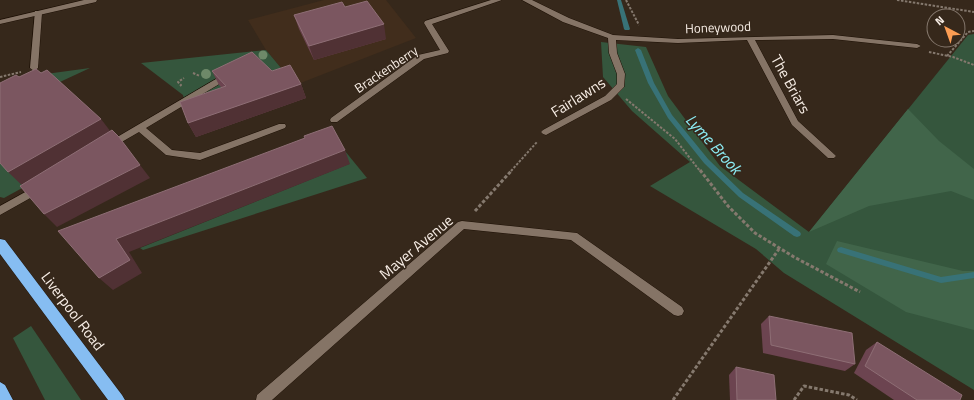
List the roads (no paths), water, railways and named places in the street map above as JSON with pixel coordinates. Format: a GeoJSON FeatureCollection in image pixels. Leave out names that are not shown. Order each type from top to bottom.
{"type":"FeatureCollection","features":[{"type":"Feature","properties":{"kind":"highway","name":"Liverpool Road"},"geometry":{"type":"LineString","coordinates":[[0,244],[118,400]]}},
{"type":"Feature","properties":{"kind":"highway"},"geometry":{"type":"LineString","coordinates":[[0,390],[5,400]]}},
{"type":"Feature","properties":{"kind":"street"},"geometry":{"type":"LineString","coordinates":[[0,22],[93,0]]}},
{"type":"Feature","properties":{"kind":"street","name":"Brackenberry"},"geometry":{"type":"LineString","coordinates":[[334,120],[421,57],[445,51],[428,23],[498,0]]}},
{"type":"Feature","properties":{"kind":"street","name":"Honeywood"},"geometry":{"type":"LineString","coordinates":[[526,0],[566,20],[612,36],[646,40],[678,41],[833,37],[917,46]]}},
{"type":"Feature","properties":{"kind":"street"},"geometry":{"type":"LineString","coordinates":[[34,68],[38,13]]}},
{"type":"Feature","properties":{"kind":"street","name":"Fairlawns"},"geometry":{"type":"LineString","coordinates":[[546,132],[608,98],[621,85],[621,74],[613,53],[612,36]]}},
{"type":"Feature","properties":{"kind":"street","name":"The Briars"},"geometry":{"type":"LineString","coordinates":[[750,38],[795,123],[831,156]]}},
{"type":"Feature","properties":{"kind":"street"},"geometry":{"type":"LineString","coordinates":[[101,151],[213,83],[238,70]]}},
{"type":"Feature","properties":{"kind":"street"},"geometry":{"type":"LineString","coordinates":[[140,127],[169,153],[200,157],[282,126]]}},
{"type":"Feature","properties":{"kind":"street"},"geometry":{"type":"LineString","coordinates":[[0,211],[50,182]]}},
{"type":"Feature","properties":{"kind":"street","name":"Mayer Avenue"},"geometry":{"type":"LineString","coordinates":[[262,400],[462,225],[573,236],[678,311]]}},
{"type":"Feature","properties":{"kind":"waterway"},"geometry":{"type":"LineString","coordinates":[[619,0],[627,29]]}},
{"type":"Feature","properties":{"kind":"waterway","name":"Lyme Brook"},"geometry":{"type":"LineString","coordinates":[[638,50],[651,83],[670,116],[706,161],[741,195],[797,234]]}},
{"type":"Feature","properties":{"kind":"waterway"},"geometry":{"type":"LineString","coordinates":[[841,250],[941,280],[974,275]]}}]}
